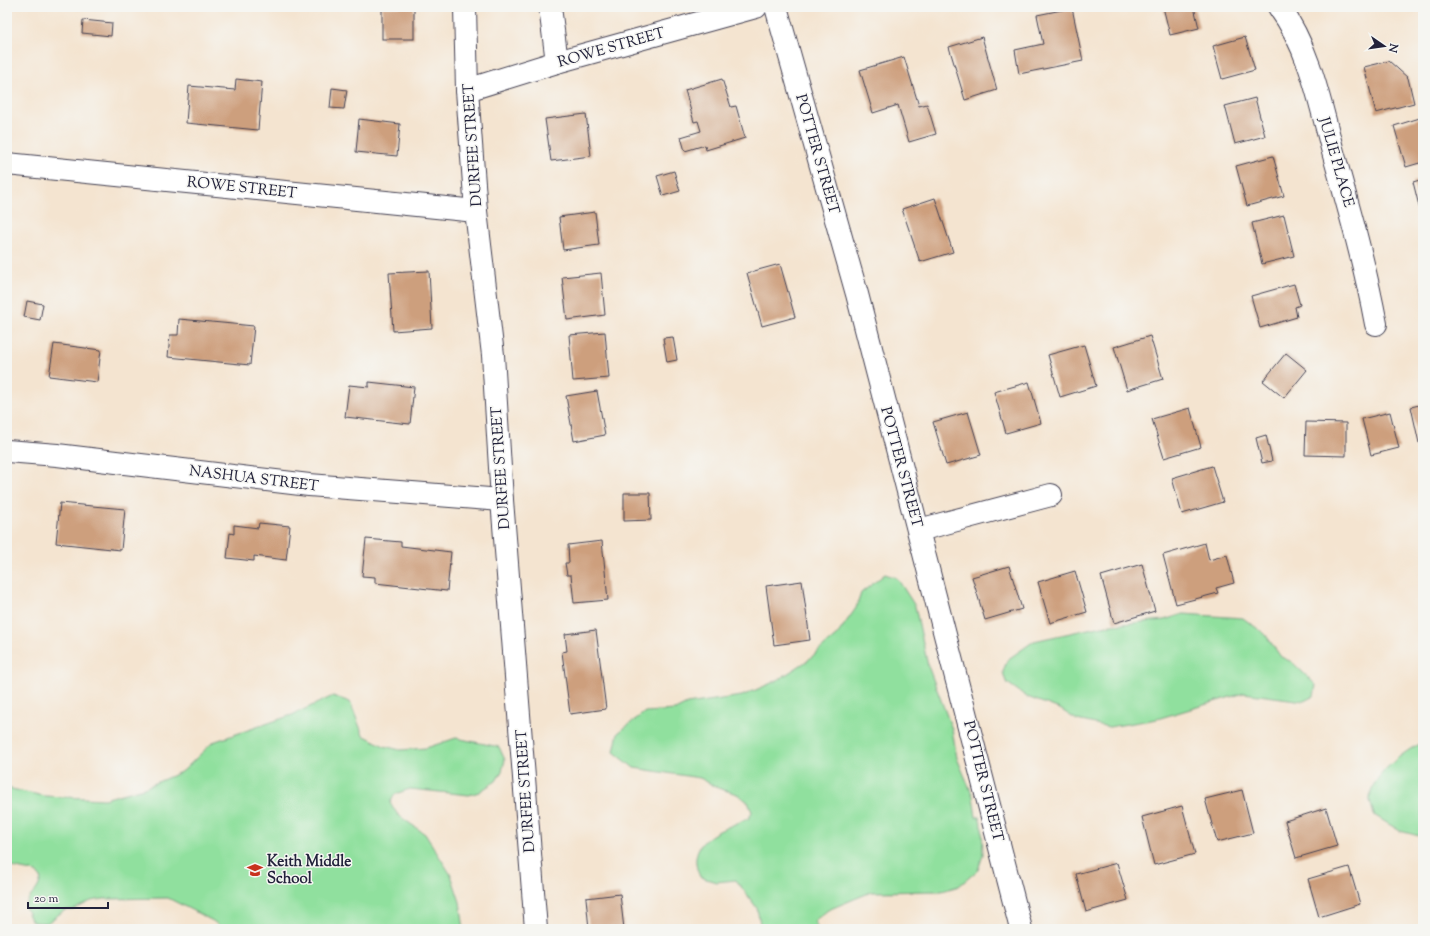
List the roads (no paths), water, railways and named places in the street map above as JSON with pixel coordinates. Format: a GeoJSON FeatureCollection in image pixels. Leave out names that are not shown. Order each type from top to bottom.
{"type":"FeatureCollection","features":[{"type":"Feature","properties":{"kind":"street","name":"DURFEE STREET"},"geometry":{"type":"LineString","coordinates":[[465,7],[467,90],[476,211],[492,355],[536,929]]}},
{"type":"Feature","properties":{"kind":"street"},"geometry":{"type":"LineString","coordinates":[[550,7],[557,62]]}},
{"type":"Feature","properties":{"kind":"street","name":"ROWE STREET"},"geometry":{"type":"LineString","coordinates":[[467,90],[557,62],[756,7]]}},
{"type":"Feature","properties":{"kind":"street","name":"POTTER STREET"},"geometry":{"type":"LineString","coordinates":[[776,7],[855,286],[1021,929]]}},
{"type":"Feature","properties":{"kind":"street","name":"JULIE PLACE"},"geometry":{"type":"LineString","coordinates":[[1279,7],[1296,36],[1312,73],[1357,234],[1376,324]]}},
{"type":"Feature","properties":{"kind":"street","name":"ROWE STREET"},"geometry":{"type":"LineString","coordinates":[[7,164],[476,211]]}},
{"type":"Feature","properties":{"kind":"street","name":"NASHUA STREET"},"geometry":{"type":"LineString","coordinates":[[7,451],[57,455],[309,485],[502,500]]}},
{"type":"Feature","properties":{"kind":"street"},"geometry":{"type":"LineString","coordinates":[[919,530],[1051,495]]}},
{"type":"Feature","properties":{"kind":"place","name":"Keith Middle School"},"geometry":{"type":"Point","coordinates":[255,870]}}]}
